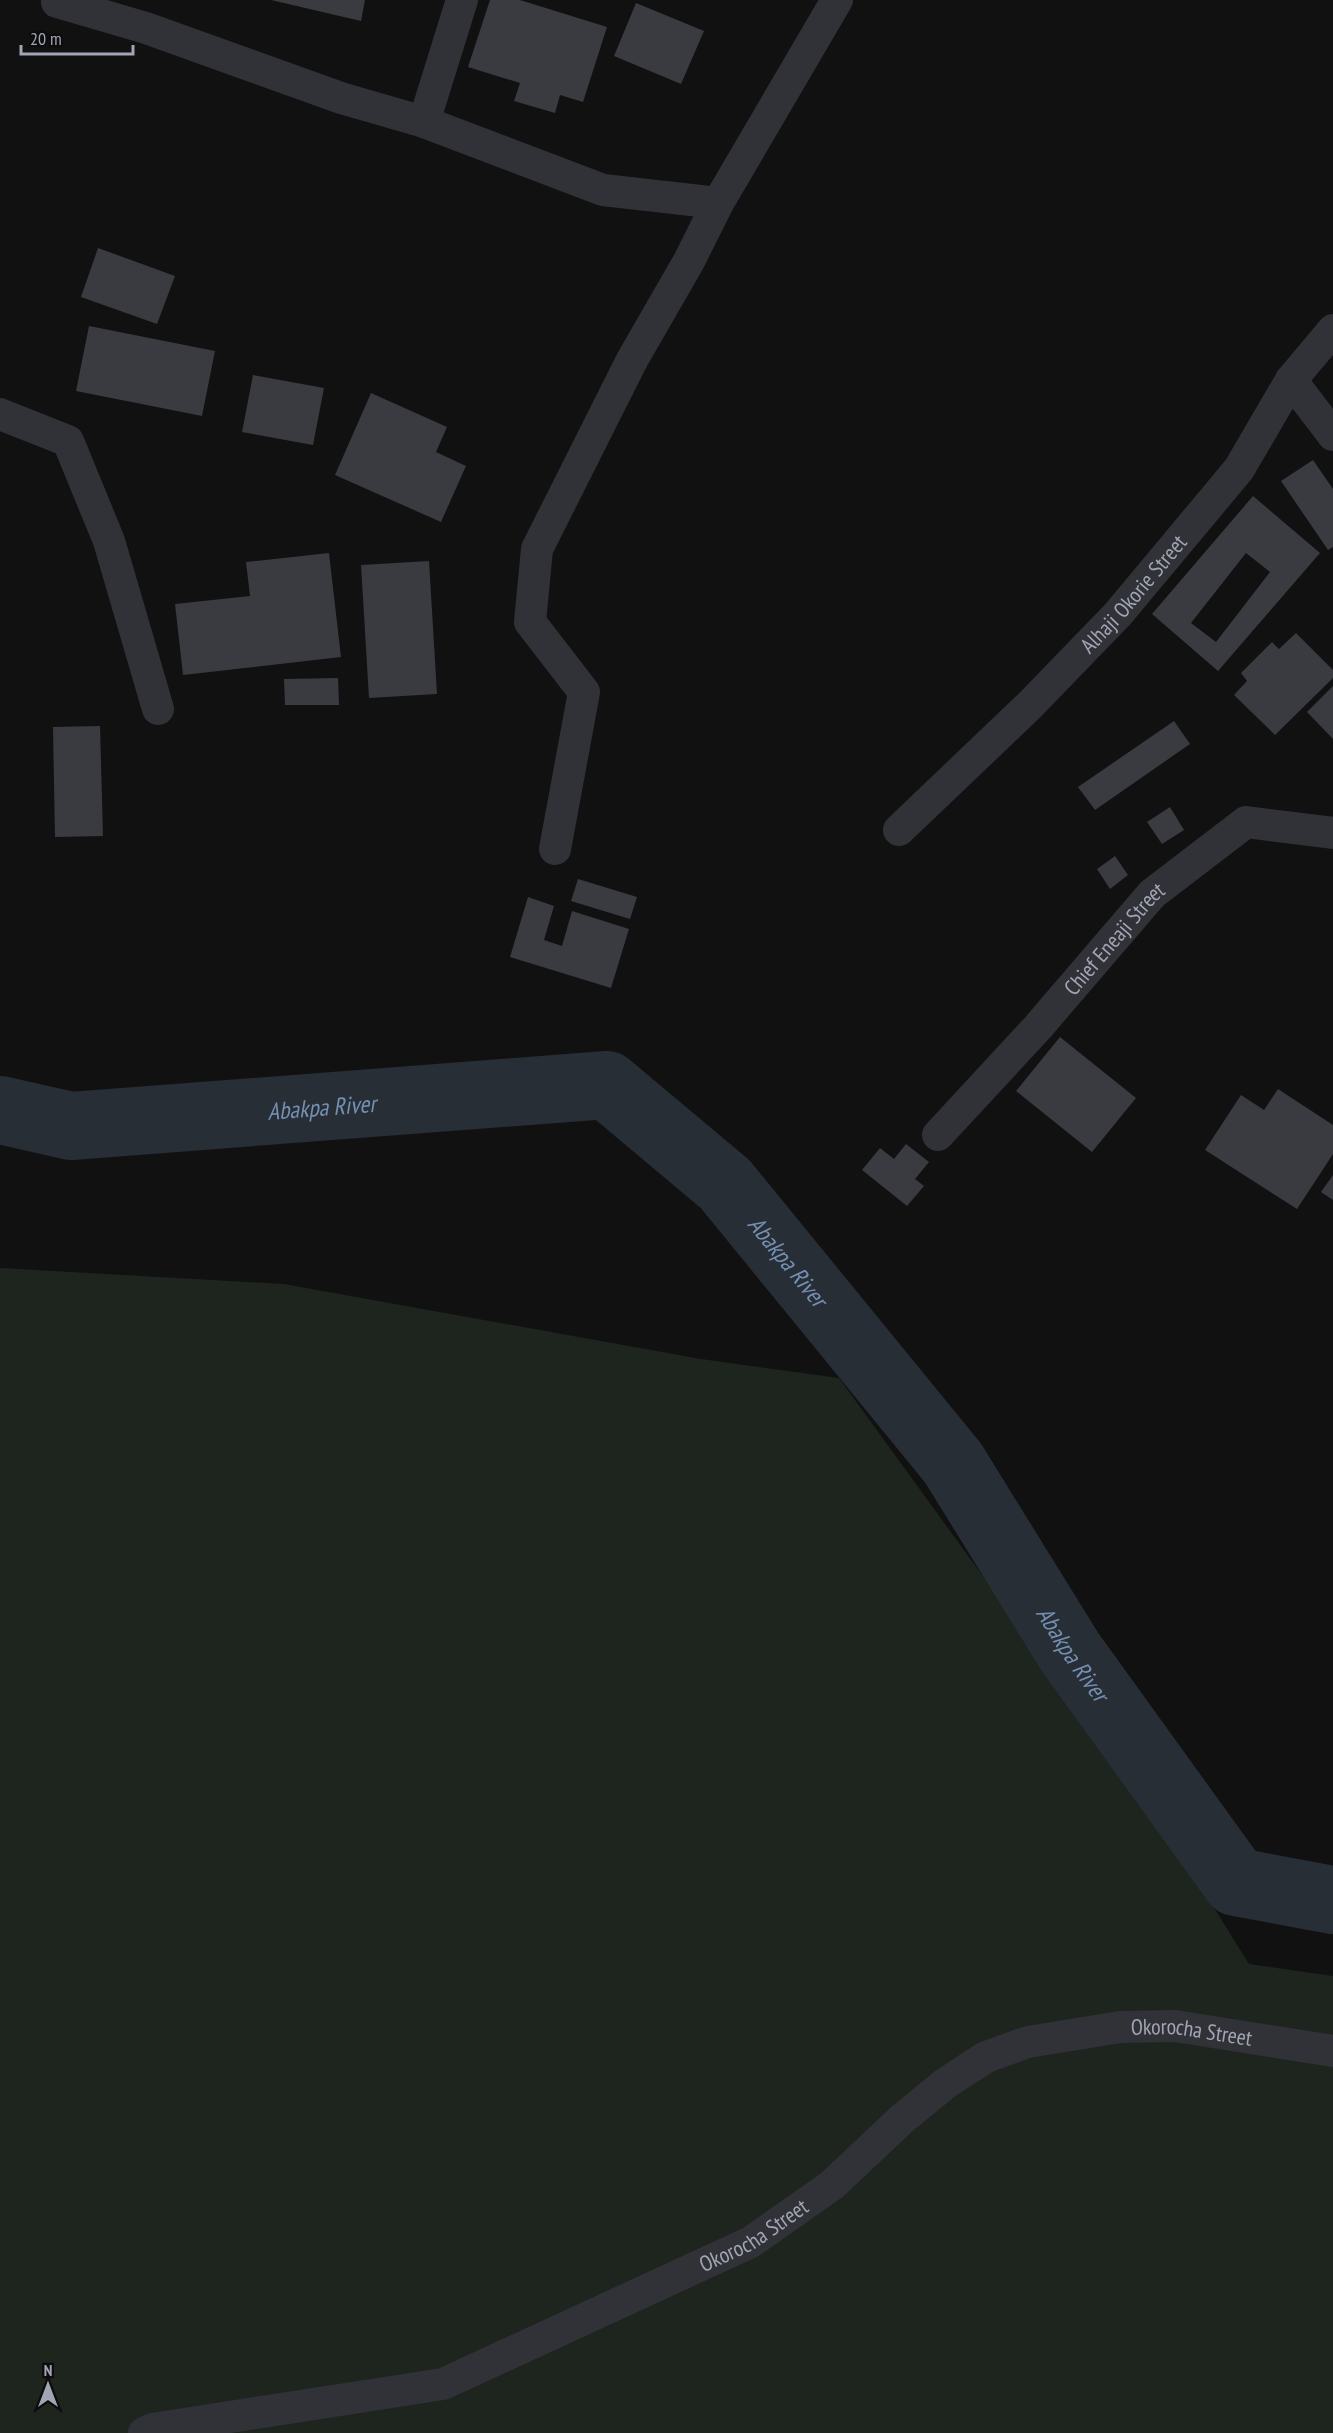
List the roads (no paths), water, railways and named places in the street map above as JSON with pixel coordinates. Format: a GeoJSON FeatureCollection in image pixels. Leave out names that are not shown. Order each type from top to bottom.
{"type":"FeatureCollection","features":[{"type":"Feature","properties":{"kind":"street"},"geometry":{"type":"LineString","coordinates":[[424,122],[462,0]]}},
{"type":"Feature","properties":{"kind":"street"},"geometry":{"type":"LineString","coordinates":[[555,849],[584,692],[530,622],[537,549],[632,360],[689,261],[718,203],[837,0]]}},
{"type":"Feature","properties":{"kind":"street"},"geometry":{"type":"LineString","coordinates":[[57,2],[146,28],[341,98],[424,122],[603,190],[718,203]]}},
{"type":"Feature","properties":{"kind":"street","name":"Alhaji Okorie Street"},"geometry":{"type":"LineString","coordinates":[[899,830],[1029,705],[1118,614],[1239,469],[1291,380],[1333,330]]}},
{"type":"Feature","properties":{"kind":"street"},"geometry":{"type":"LineString","coordinates":[[1291,380],[1333,435]]}},
{"type":"Feature","properties":{"kind":"street"},"geometry":{"type":"LineString","coordinates":[[0,414],[68,441],[109,541],[158,709]]}},
{"type":"Feature","properties":{"kind":"street","name":"Chief Eneaji Street"},"geometry":{"type":"LineString","coordinates":[[938,1135],[1038,1027],[1152,894],[1246,822],[1333,833]]}},
{"type":"Feature","properties":{"kind":"street","name":"Okorocha Street"},"geometry":{"type":"LineString","coordinates":[[144,2433],[152,2429],[443,2384],[751,2242],[832,2185],[902,2119],[946,2083],[986,2057],[1028,2042],[1120,2027],[1175,2026],[1333,2051]]}},
{"type":"Feature","properties":{"kind":"waterway","name":"Abakpa River"},"geometry":{"type":"LineString","coordinates":[[0,1110],[71,1126],[607,1085],[725,1184],[953,1463],[1070,1652],[1236,1882],[1333,1900]]}}]}
